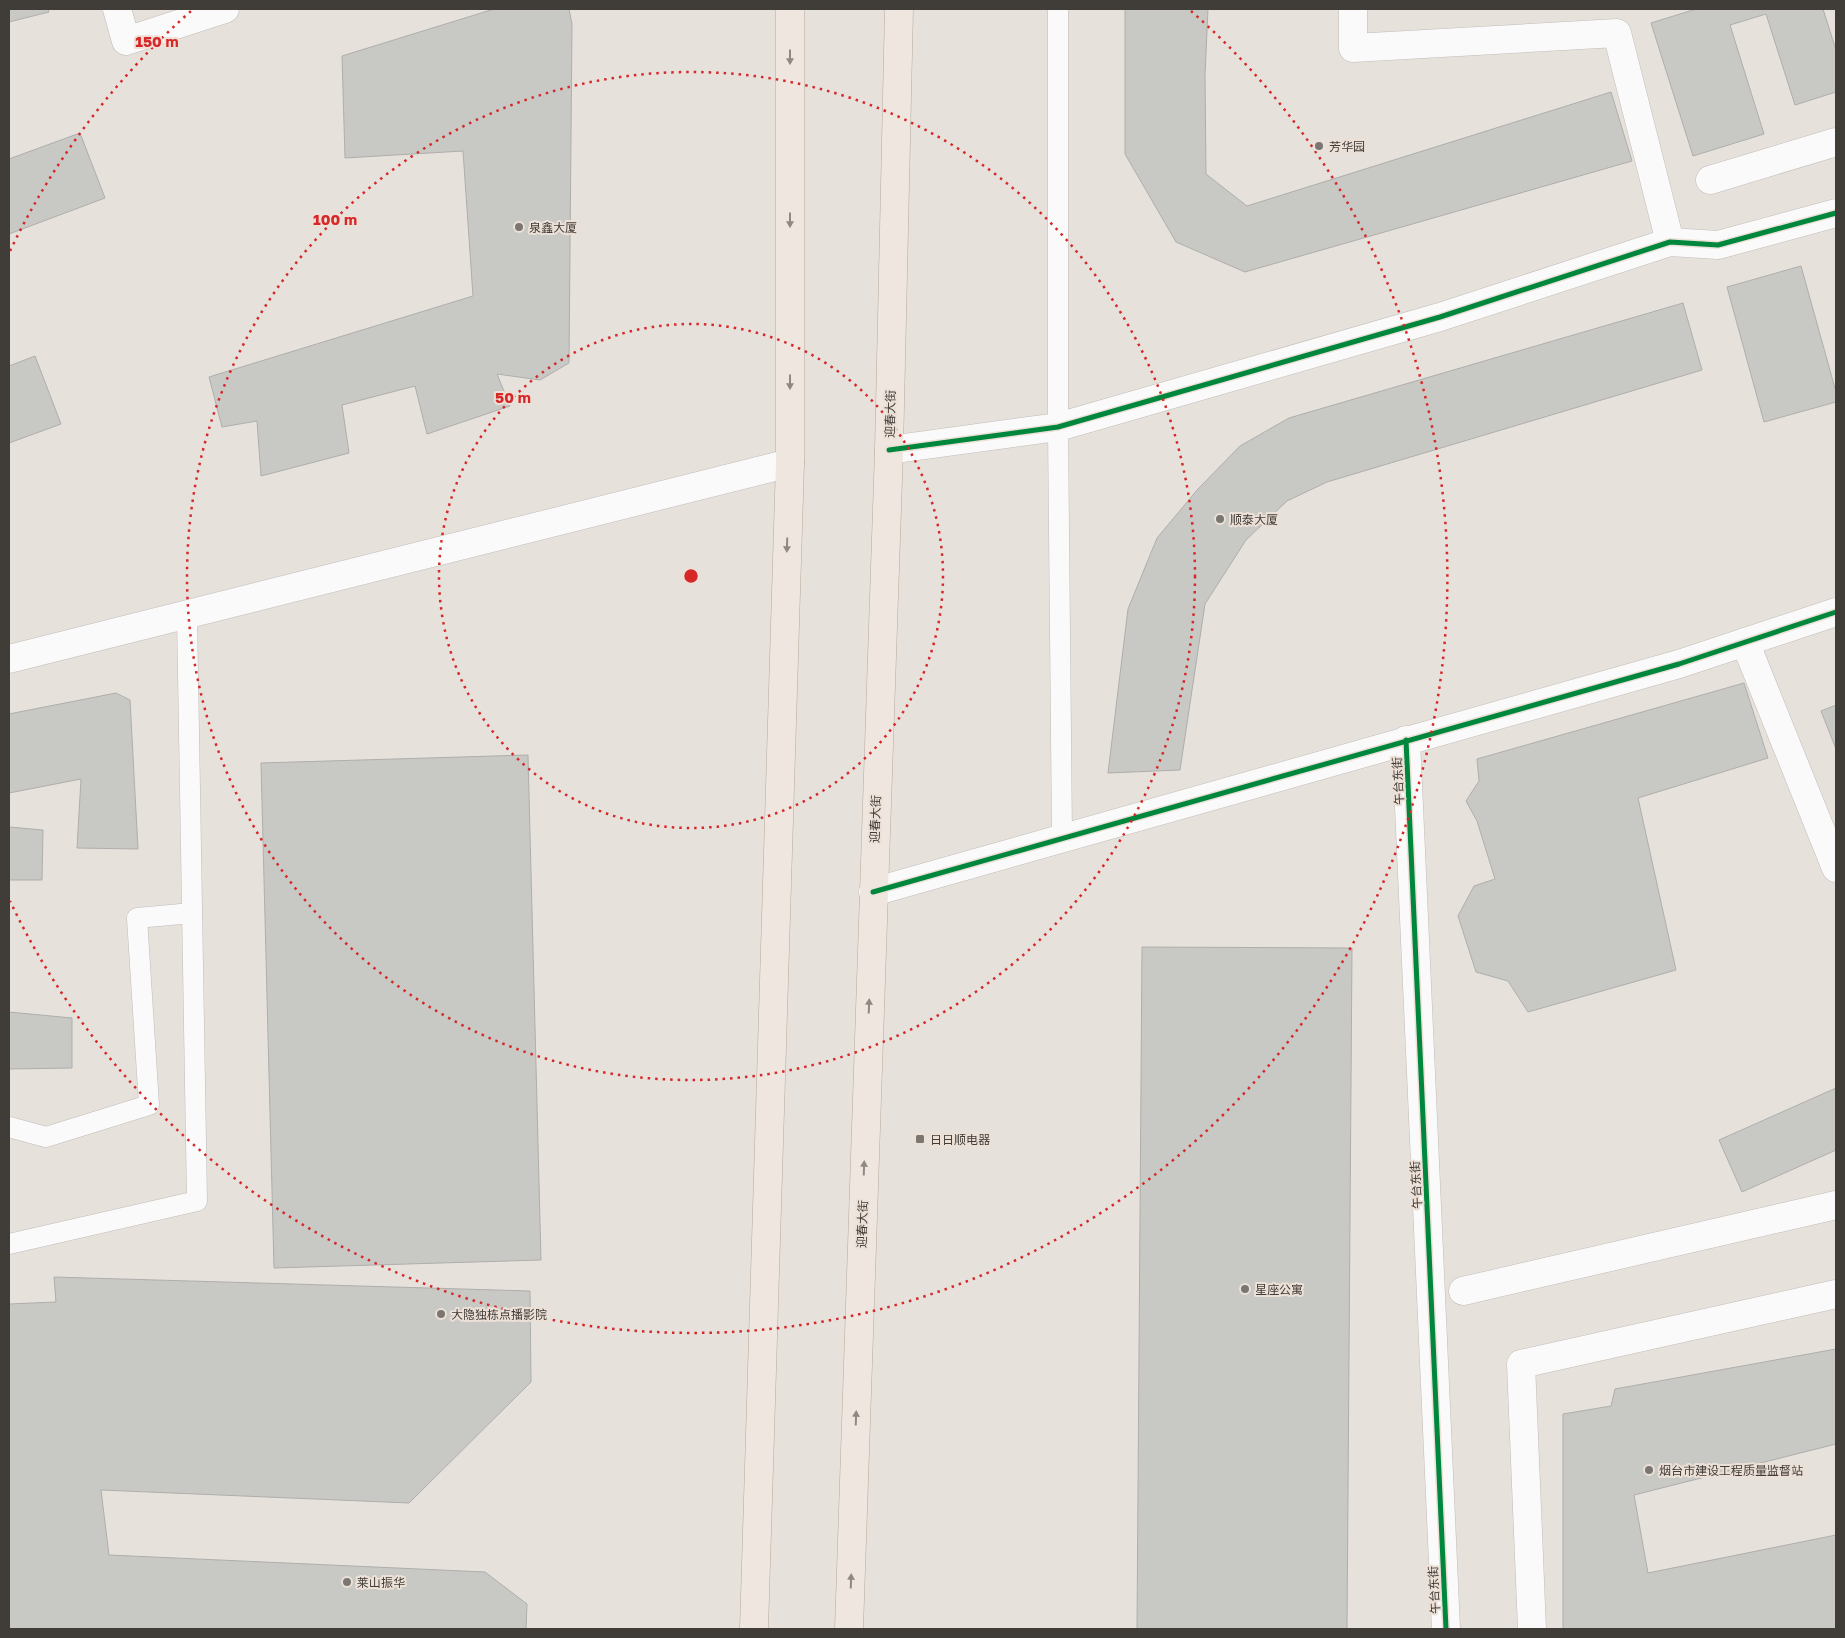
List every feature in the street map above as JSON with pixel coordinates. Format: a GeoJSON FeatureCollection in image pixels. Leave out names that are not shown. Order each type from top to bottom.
{"type":"FeatureCollection","features":[{"type":"Feature","properties":{"kind":"main road"},"geometry":{"type":"LineString","coordinates":[[754,1629],[790,463],[790,9]]}},
{"type":"Feature","properties":{"kind":"main road","name":"迎春大街"},"geometry":{"type":"LineString","coordinates":[[849,1629],[889,450],[898,9]]}},
{"type":"Feature","properties":{"kind":"street"},"geometry":{"type":"LineString","coordinates":[[116,9],[126,41],[226,9]]}},
{"type":"Feature","properties":{"kind":"street"},"geometry":{"type":"LineString","coordinates":[[1353,9],[1353,48],[1617,33],[1670,242]]}},
{"type":"Feature","properties":{"kind":"street"},"geometry":{"type":"LineString","coordinates":[[1710,180],[1836,142]]}},
{"type":"Feature","properties":{"kind":"street"},"geometry":{"type":"LineString","coordinates":[[889,450],[1058,427],[1440,317],[1670,242],[1718,245],[1836,213]]}},
{"type":"Feature","properties":{"kind":"street"},"geometry":{"type":"LineString","coordinates":[[9,659],[790,463]]}},
{"type":"Feature","properties":{"kind":"street"},"geometry":{"type":"LineString","coordinates":[[873,892],[1679,664],[1836,612]]}},
{"type":"Feature","properties":{"kind":"street"},"geometry":{"type":"LineString","coordinates":[[1745,642],[1836,868]]}},
{"type":"Feature","properties":{"kind":"street","name":"午台东街"},"geometry":{"type":"LineString","coordinates":[[1406,740],[1446,1629]]}},
{"type":"Feature","properties":{"kind":"street"},"geometry":{"type":"LineString","coordinates":[[1463,1292],[1836,1205]]}},
{"type":"Feature","properties":{"kind":"street"},"geometry":{"type":"LineString","coordinates":[[1532,1629],[1521,1364],[1836,1294]]}},
{"type":"Feature","properties":{"kind":"lane"},"geometry":{"type":"LineString","coordinates":[[1058,9],[1058,427],[1062,837]]}},
{"type":"Feature","properties":{"kind":"lane"},"geometry":{"type":"LineString","coordinates":[[9,1244],[197,1201],[188,614]]}},
{"type":"Feature","properties":{"kind":"lane"},"geometry":{"type":"LineString","coordinates":[[9,1126],[46,1137],[149,1105],[138,918],[192,913]]}},
{"type":"Feature","properties":{"kind":"building"},"geometry":{"type":"Polygon","coordinates":[[[9,9],[48,9],[49,12],[9,22],[9,9]]]}},
{"type":"Feature","properties":{"kind":"building","name":"泉鑫大厦"},"geometry":{"type":"Polygon","coordinates":[[[494,9],[569,9],[572,24],[569,363],[540,380],[497,374],[510,406],[427,434],[415,386],[342,405],[349,453],[261,476],[257,421],[222,427],[209,377],[473,296],[463,151],[345,158],[342,56],[494,9]]]}},
{"type":"Feature","properties":{"kind":"building"},"geometry":{"type":"Polygon","coordinates":[[[1125,9],[1208,9],[1205,75],[1206,174],[1247,206],[1611,92],[1632,161],[1245,272],[1176,242],[1125,154],[1125,9]]]}},
{"type":"Feature","properties":{"kind":"building"},"geometry":{"type":"Polygon","coordinates":[[[1696,9],[1823,9],[1836,50],[1836,92],[1795,105],[1766,14],[1730,25],[1764,134],[1693,156],[1651,23],[1696,9]]]}},
{"type":"Feature","properties":{"kind":"building"},"geometry":{"type":"Polygon","coordinates":[[[80,133],[105,198],[9,234],[9,159],[80,133]]]}},
{"type":"Feature","properties":{"kind":"building"},"geometry":{"type":"Polygon","coordinates":[[[1801,266],[1836,392],[1836,402],[1764,422],[1727,287],[1801,266]]]}},
{"type":"Feature","properties":{"kind":"building","name":"顺泰大厦"},"geometry":{"type":"Polygon","coordinates":[[[1683,303],[1702,370],[1327,482],[1287,501],[1246,540],[1205,604],[1180,770],[1108,773],[1128,609],[1157,538],[1198,489],[1240,446],[1289,418],[1683,303]]]}},
{"type":"Feature","properties":{"kind":"building"},"geometry":{"type":"Polygon","coordinates":[[[35,356],[61,424],[9,443],[9,366],[35,356]]]}},
{"type":"Feature","properties":{"kind":"building"},"geometry":{"type":"Polygon","coordinates":[[[1744,683],[1768,758],[1638,798],[1676,970],[1528,1012],[1508,981],[1476,972],[1458,916],[1474,886],[1495,879],[1477,821],[1466,801],[1479,781],[1477,759],[1744,683]]]}},
{"type":"Feature","properties":{"kind":"building"},"geometry":{"type":"Polygon","coordinates":[[[116,693],[130,700],[138,849],[77,848],[81,779],[9,793],[9,714],[116,693]]]}},
{"type":"Feature","properties":{"kind":"building"},"geometry":{"type":"Polygon","coordinates":[[[1836,705],[1836,749],[1821,711],[1836,705]]]}},
{"type":"Feature","properties":{"kind":"building"},"geometry":{"type":"Polygon","coordinates":[[[528,755],[541,1260],[274,1268],[261,763],[528,755]]]}},
{"type":"Feature","properties":{"kind":"building"},"geometry":{"type":"Polygon","coordinates":[[[9,827],[43,830],[42,880],[9,880],[9,827]]]}},
{"type":"Feature","properties":{"kind":"building","name":"星座公寓"},"geometry":{"type":"Polygon","coordinates":[[[1142,947],[1352,948],[1347,1629],[1137,1629],[1142,947]]]}},
{"type":"Feature","properties":{"kind":"building"},"geometry":{"type":"Polygon","coordinates":[[[9,1012],[72,1018],[72,1068],[9,1069],[9,1012]]]}},
{"type":"Feature","properties":{"kind":"building"},"geometry":{"type":"Polygon","coordinates":[[[1836,1088],[1836,1150],[1742,1192],[1719,1140],[1836,1088]]]}},
{"type":"Feature","properties":{"kind":"building"},"geometry":{"type":"Polygon","coordinates":[[[54,1277],[530,1291],[531,1382],[409,1503],[101,1490],[109,1555],[485,1572],[527,1604],[526,1629],[9,1629],[9,1304],[56,1302],[54,1277]]]}},
{"type":"Feature","properties":{"kind":"building","name":"烟台市建设工程质量监督站"},"geometry":{"type":"Polygon","coordinates":[[[1836,1349],[1836,1444],[1634,1495],[1648,1573],[1836,1535],[1836,1629],[1563,1629],[1563,1414],[1611,1406],[1615,1389],[1836,1349]]]}},
{"type":"Feature","properties":{"kind":"cycle path"},"geometry":{"type":"LineString","coordinates":[[889,450],[1058,427],[1440,317],[1670,242],[1718,245],[1836,213]]}},
{"type":"Feature","properties":{"kind":"cycle path"},"geometry":{"type":"LineString","coordinates":[[873,892],[1679,664],[1836,612]]}},
{"type":"Feature","properties":{"kind":"cycle path"},"geometry":{"type":"LineString","coordinates":[[1406,740],[1446,1629]]}},
{"type":"Feature","properties":{"kind":"place","name":"芳华园"},"geometry":{"type":"Point","coordinates":[1319,146]}},
{"type":"Feature","properties":{"kind":"place","name":"泉鑫大厦"},"geometry":{"type":"Point","coordinates":[519,227]}},
{"type":"Feature","properties":{"kind":"place","name":"顺泰大厦"},"geometry":{"type":"Point","coordinates":[1220,519]}},
{"type":"Feature","properties":{"kind":"place","name":"日日顺电器"},"geometry":{"type":"Point","coordinates":[920,1139]}},
{"type":"Feature","properties":{"kind":"place","name":"星座公寓"},"geometry":{"type":"Point","coordinates":[1245,1289]}},
{"type":"Feature","properties":{"kind":"place","name":"大隐独栋点播影院"},"geometry":{"type":"Point","coordinates":[441,1314]}},
{"type":"Feature","properties":{"kind":"place","name":"烟台市建设工程质量监督站"},"geometry":{"type":"Point","coordinates":[1649,1470]}},
{"type":"Feature","properties":{"kind":"place","name":"莱山振华"},"geometry":{"type":"Point","coordinates":[347,1582]}}]}
